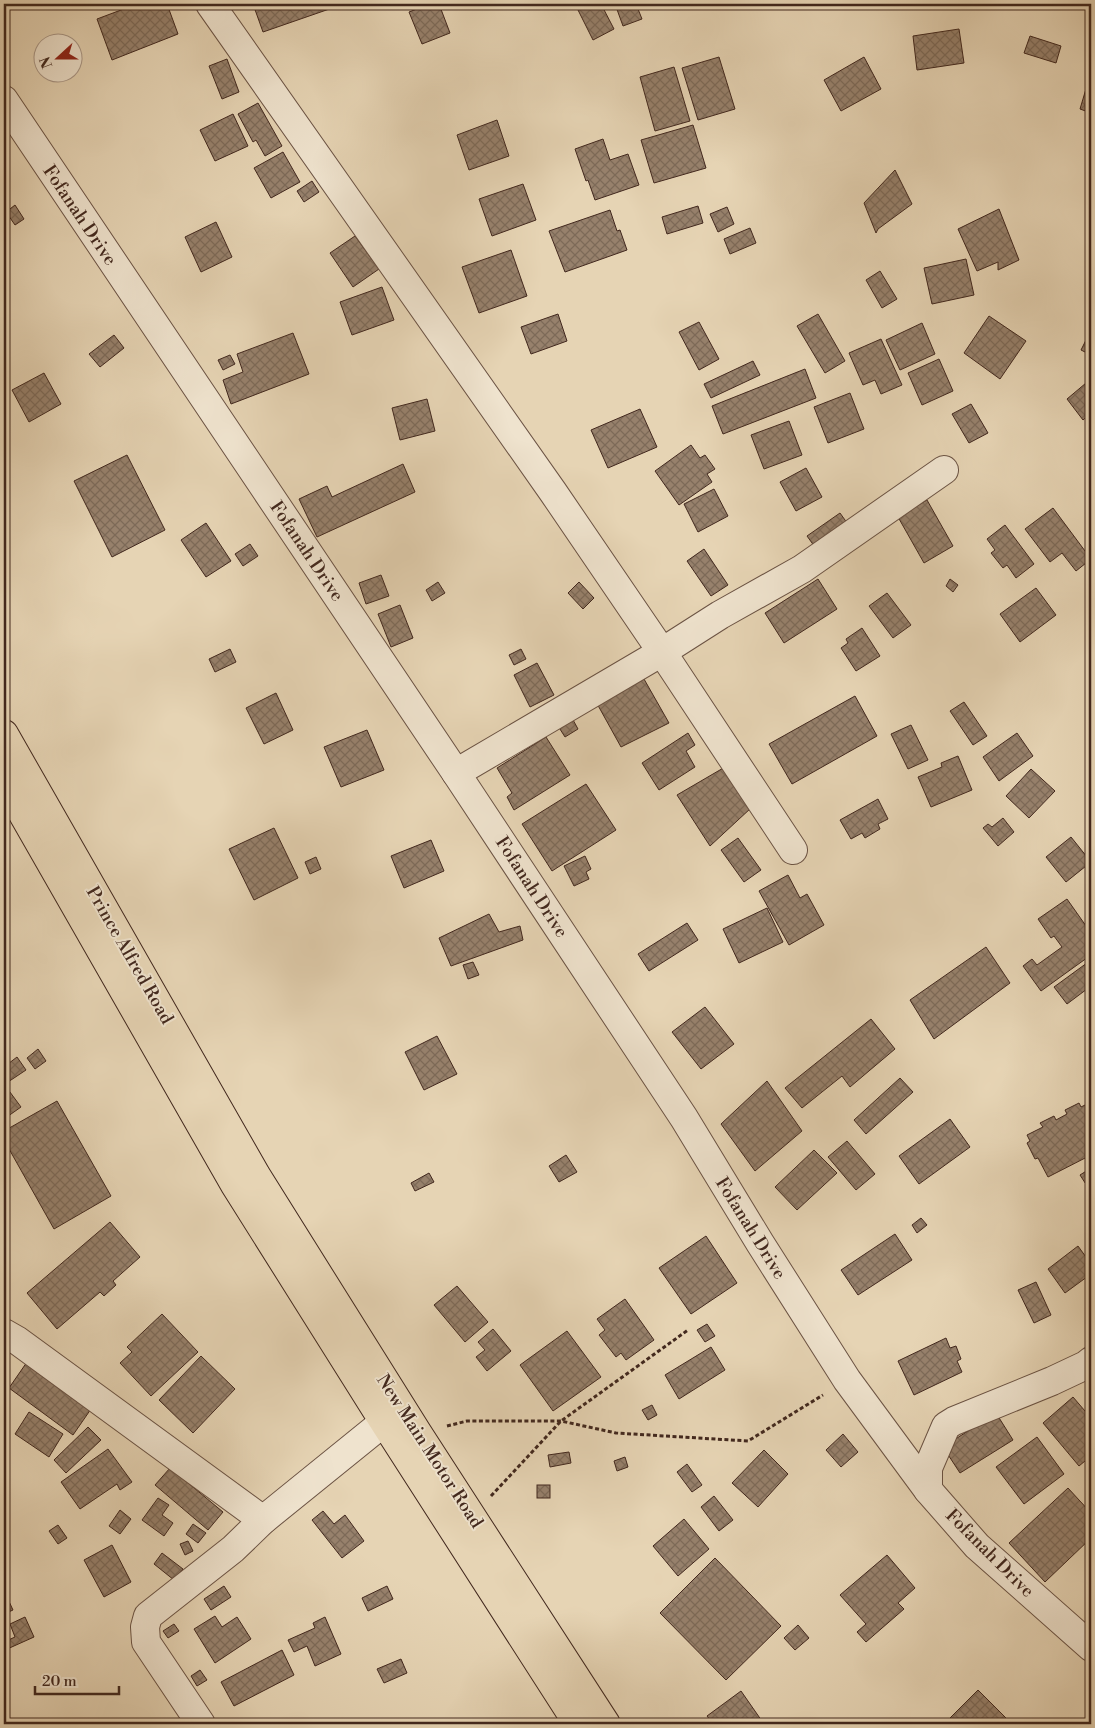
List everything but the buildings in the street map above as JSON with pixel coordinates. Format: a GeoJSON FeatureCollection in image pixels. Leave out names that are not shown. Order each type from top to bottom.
{"type":"FeatureCollection","features":[{"type":"Feature","properties":{"kind":"highway","name":"Prince Alfred Road"},"geometry":{"type":"LineString","coordinates":[[4,734],[246,1180]]}},
{"type":"Feature","properties":{"kind":"highway","name":"Prince Alfred Road"},"geometry":{"type":"LineString","coordinates":[[4,781],[246,1180]]}},
{"type":"Feature","properties":{"kind":"highway","name":"New Main Motor Road"},"geometry":{"type":"LineString","coordinates":[[246,1180],[384,1422],[578,1724]]}},
{"type":"Feature","properties":{"kind":"highway","name":"New Main Motor Road"},"geometry":{"type":"LineString","coordinates":[[246,1180],[417,1432],[606,1724]]}},
{"type":"Feature","properties":{"kind":"street"},"geometry":{"type":"LineString","coordinates":[[210,4],[553,492],[793,850]]}},
{"type":"Feature","properties":{"kind":"street","name":"Fofanah Drive"},"geometry":{"type":"LineString","coordinates":[[4,100],[456,773],[684,1118],[760,1243],[847,1380],[928,1490],[977,1546],[1091,1647]]}},
{"type":"Feature","properties":{"kind":"street"},"geometry":{"type":"LineString","coordinates":[[456,773],[802,569],[944,470]]}},
{"type":"Feature","properties":{"kind":"street"},"geometry":{"type":"LineString","coordinates":[[4,1333],[18,1341],[263,1520]]}},
{"type":"Feature","properties":{"kind":"street"},"geometry":{"type":"LineString","coordinates":[[928,1490],[928,1468],[946,1426],[1052,1381],[1091,1361]]}},
{"type":"Feature","properties":{"kind":"street"},"geometry":{"type":"LineString","coordinates":[[201,1724],[146,1642],[145,1627],[148,1616],[233,1549],[263,1520],[384,1422]]}},
{"type":"Feature","properties":{"kind":"path"},"geometry":{"type":"LineString","coordinates":[[472,1516],[561,1421],[688,1330]]}},
{"type":"Feature","properties":{"kind":"path"},"geometry":{"type":"LineString","coordinates":[[417,1432],[467,1421],[561,1421],[616,1433],[748,1441],[847,1380]]}}]}
